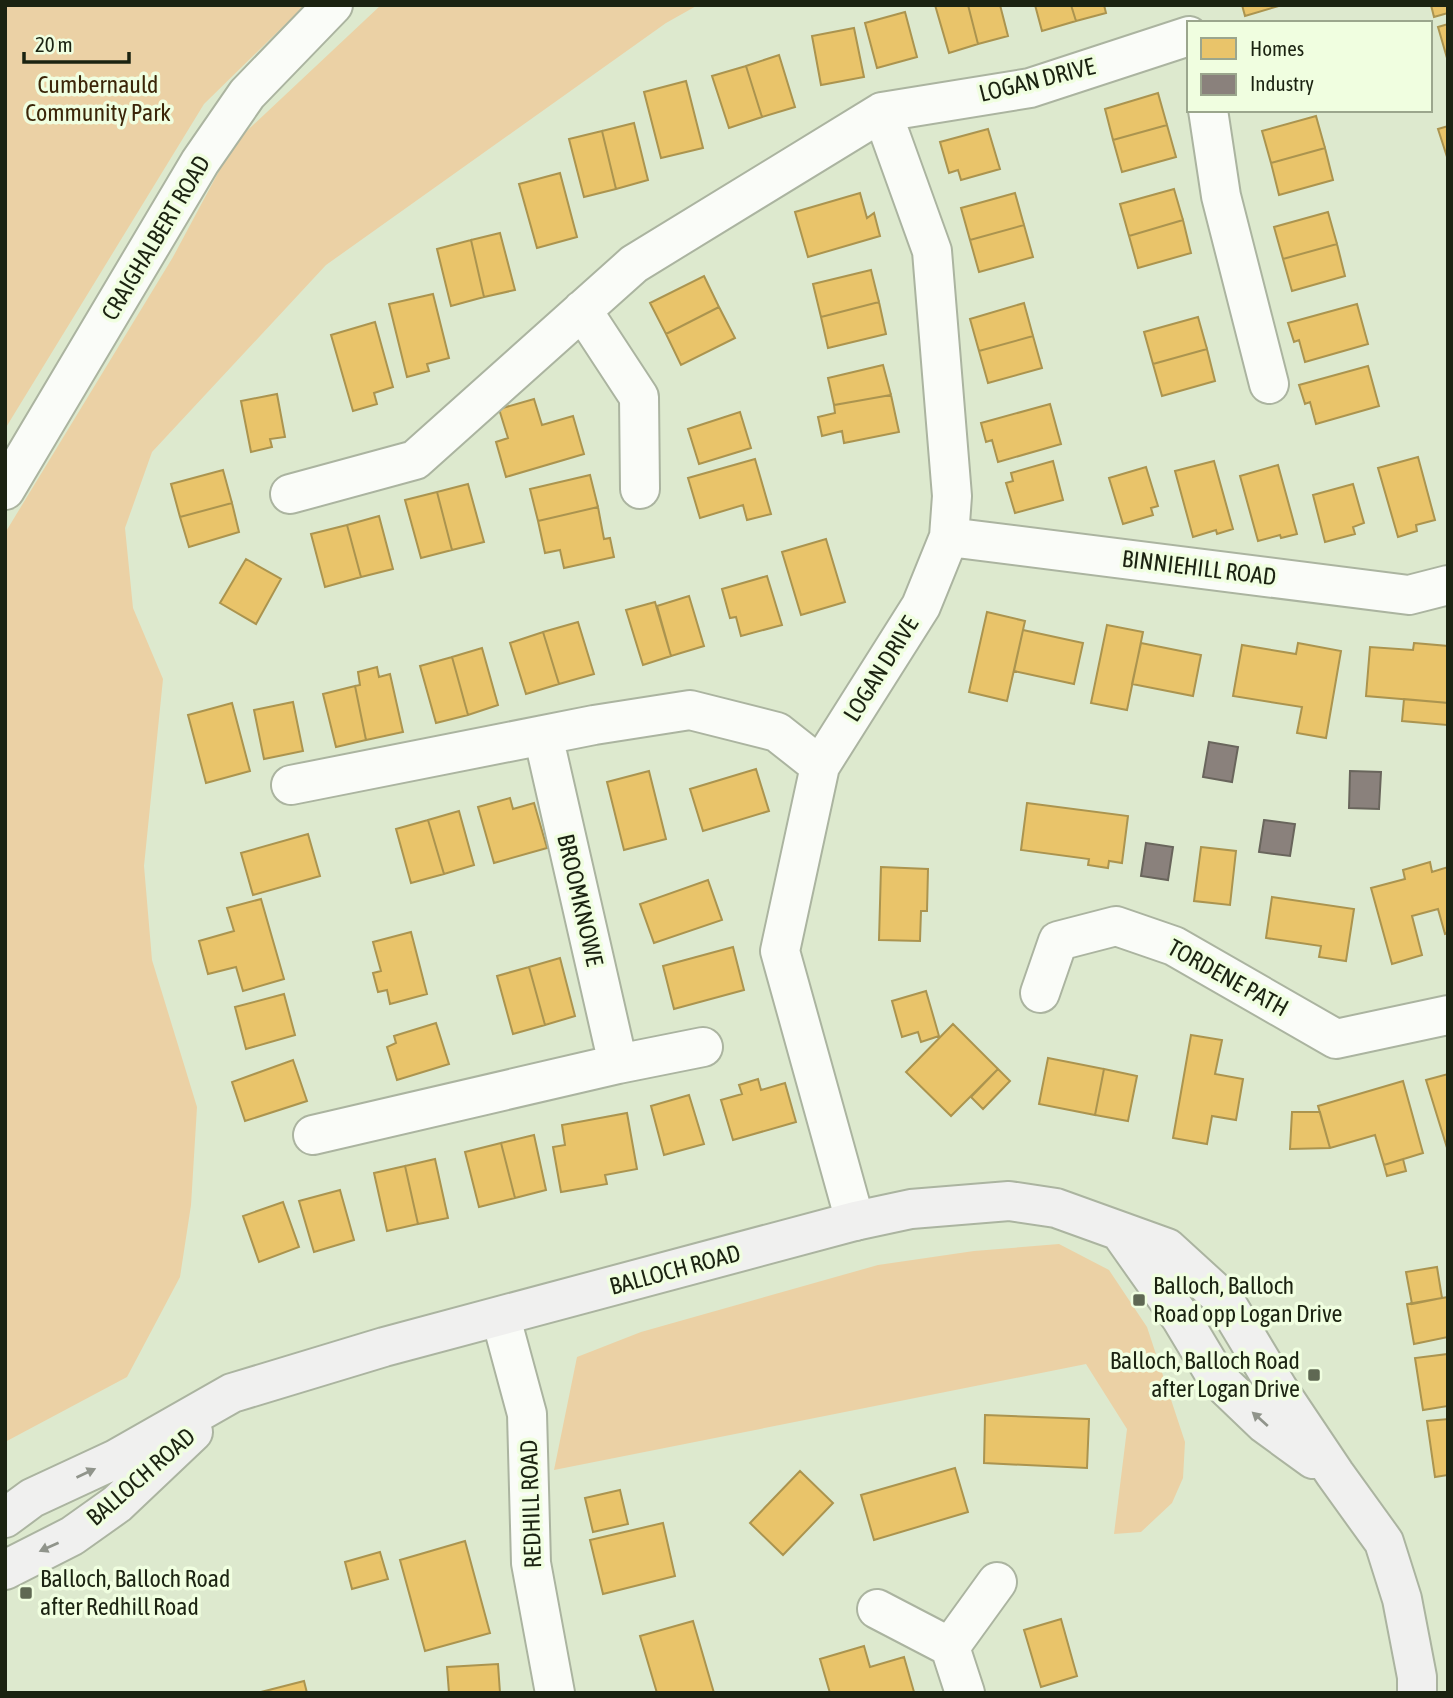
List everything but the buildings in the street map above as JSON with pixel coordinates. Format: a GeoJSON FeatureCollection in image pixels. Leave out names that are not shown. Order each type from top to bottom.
{"type":"FeatureCollection","features":[{"type":"Feature","properties":{"kind":"street","name":"CRAIGHALBERT ROAD"},"geometry":{"type":"LineString","coordinates":[[5,490],[200,162],[247,94],[333,5]]}},
{"type":"Feature","properties":{"kind":"street","name":"LOGAN DRIVE"},"geometry":{"type":"LineString","coordinates":[[290,494],[415,460],[634,264],[882,112],[1030,88],[1187,37]]}},
{"type":"Feature","properties":{"kind":"street","name":"LOGAN DRIVE"},"geometry":{"type":"LineString","coordinates":[[855,1221],[780,951],[820,766],[921,606],[949,537],[952,496],[932,251],[882,112]]}},
{"type":"Feature","properties":{"kind":"street"},"geometry":{"type":"LineString","coordinates":[[1208,112],[1221,196],[1269,384]]}},
{"type":"Feature","properties":{"kind":"street"},"geometry":{"type":"LineString","coordinates":[[582,310],[639,397],[640,489]]}},
{"type":"Feature","properties":{"kind":"street","name":"BINNIEHILL ROAD"},"geometry":{"type":"LineString","coordinates":[[949,537],[1409,595],[1448,585]]}},
{"type":"Feature","properties":{"kind":"street"},"geometry":{"type":"LineString","coordinates":[[291,785],[543,735],[690,710],[777,732],[820,766]]}},
{"type":"Feature","properties":{"kind":"street","name":"BROOMKNOWE"},"geometry":{"type":"LineString","coordinates":[[543,735],[618,1064]]}},
{"type":"Feature","properties":{"kind":"street","name":"TORDENE PATH"},"geometry":{"type":"LineString","coordinates":[[1040,993],[1058,942],[1116,926],[1174,946],[1336,1039],[1448,1015]]}},
{"type":"Feature","properties":{"kind":"street"},"geometry":{"type":"LineString","coordinates":[[313,1135],[618,1064],[703,1047]]}},
{"type":"Feature","properties":{"kind":"street","name":"BALLOCH ROAD"},"geometry":{"type":"LineString","coordinates":[[5,1518],[32,1498],[116,1459],[232,1393],[384,1347],[501,1318],[855,1221],[911,1209],[1009,1201],[1056,1208],[1121,1233],[1181,1318],[1217,1378],[1265,1424],[1335,1474],[1384,1542],[1402,1599],[1417,1677],[1417,1693]]}},
{"type":"Feature","properties":{"kind":"street","name":"REDHILL ROAD"},"geometry":{"type":"LineString","coordinates":[[501,1318],[527,1414],[531,1563],[555,1693]]}},
{"type":"Feature","properties":{"kind":"street","name":"BALLOCH ROAD"},"geometry":{"type":"LineString","coordinates":[[5,1570],[72,1536],[117,1504],[232,1393]]}},
{"type":"Feature","properties":{"kind":"street"},"geometry":{"type":"LineString","coordinates":[[950,1647],[997,1582]]}},
{"type":"Feature","properties":{"kind":"street"},"geometry":{"type":"LineString","coordinates":[[877,1609],[950,1647],[965,1693]]}},
{"type":"Feature","properties":{"kind":"green space","name":"Cumbernauld Community Park"},"geometry":{"type":"Polygon","coordinates":[[[5,5],[305,5],[204,104],[5,429],[5,5]]]}},
{"type":"Feature","properties":{"kind":"green space"},"geometry":{"type":"Polygon","coordinates":[[[381,5],[698,5],[666,23],[326,265],[152,452],[125,528],[133,608],[163,679],[144,866],[152,960],[197,1107],[191,1205],[180,1277],[127,1377],[5,1442],[5,533],[173,257],[234,143],[381,5]]]}},
{"type":"Feature","properties":{"kind":"green space"},"geometry":{"type":"Polygon","coordinates":[[[1059,1244],[1109,1270],[1147,1327],[1185,1442],[1183,1478],[1172,1503],[1141,1532],[1114,1534],[1127,1429],[1086,1364],[554,1470],[577,1357],[641,1332],[878,1265],[974,1251],[1059,1244]]]}},
{"type":"Feature","properties":{"kind":"place","name":"Balloch, Balloch Road opp Logan Drive"},"geometry":{"type":"Point","coordinates":[1139,1300]}},
{"type":"Feature","properties":{"kind":"place","name":"Balloch, Balloch Road after Logan Drive"},"geometry":{"type":"Point","coordinates":[1314,1375]}},
{"type":"Feature","properties":{"kind":"place","name":"Balloch, Balloch Road after Redhill Road"},"geometry":{"type":"Point","coordinates":[26,1593]}}]}
